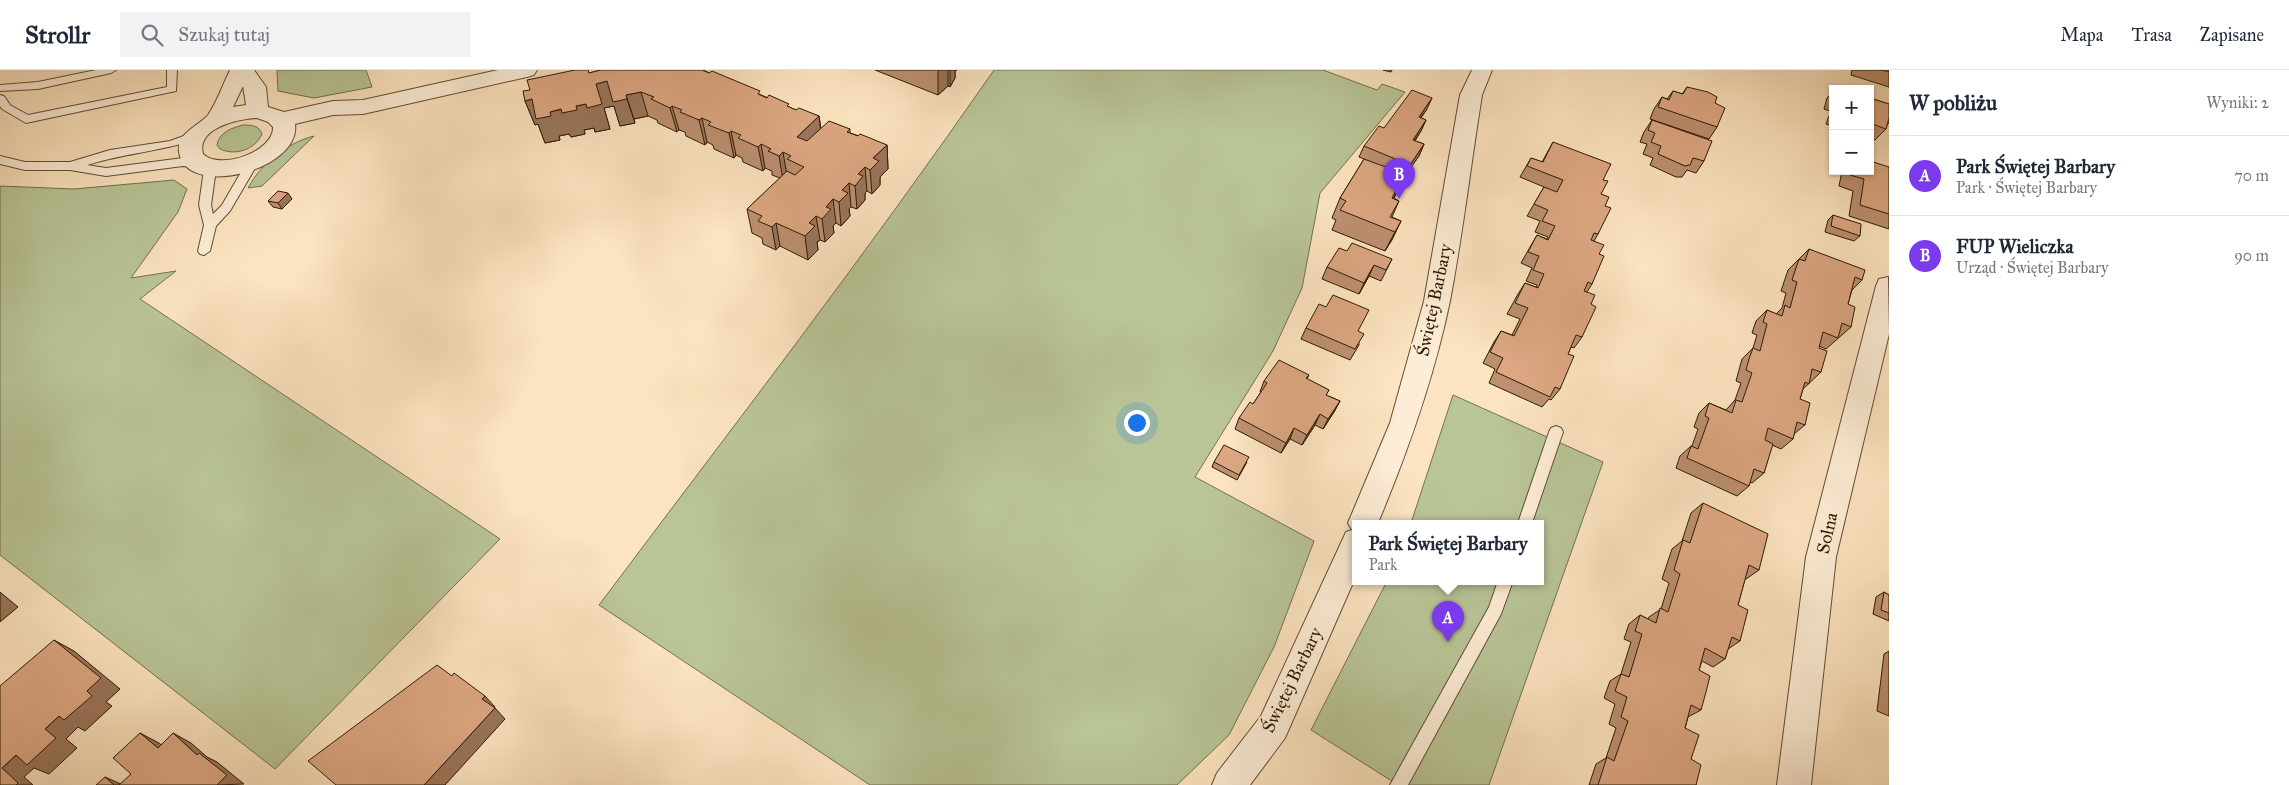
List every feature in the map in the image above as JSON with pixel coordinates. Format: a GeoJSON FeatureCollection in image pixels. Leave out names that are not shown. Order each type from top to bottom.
{"type":"FeatureCollection","features":[{"type":"Feature","properties":{"kind":"street"},"geometry":{"type":"LineString","coordinates":[[216,121],[242,70],[255,87],[258,111]]}},
{"type":"Feature","properties":{"kind":"street"},"geometry":{"type":"LineString","coordinates":[[282,129],[335,121],[363,107],[526,70]]}},
{"type":"Feature","properties":{"kind":"street","name":"Świętej Barbary"},"geometry":{"type":"LineString","coordinates":[[1364,520],[1404,423],[1437,301],[1470,105],[1482,70]]}},
{"type":"Feature","properties":{"kind":"street"},"geometry":{"type":"LineString","coordinates":[[258,111],[272,114],[282,129],[275,149],[252,163],[230,169],[203,166],[190,150],[197,135],[216,121],[241,112],[258,111]]}},
{"type":"Feature","properties":{"kind":"street","name":"Solna"},"geometry":{"type":"LineString","coordinates":[[1794,785],[1821,557],[1888,286]]}},
{"type":"Feature","properties":{"kind":"street","name":"Świętej Barbary"},"geometry":{"type":"LineString","coordinates":[[1229,785],[1273,727],[1352,549]]}},
{"type":"Feature","properties":{"kind":"lane"},"geometry":{"type":"LineString","coordinates":[[0,88],[28,86],[111,70]]}},
{"type":"Feature","properties":{"kind":"lane"},"geometry":{"type":"LineString","coordinates":[[0,98],[6,107],[26,119],[172,89],[172,70]]}},
{"type":"Feature","properties":{"kind":"lane"},"geometry":{"type":"LineString","coordinates":[[70,166],[110,154],[172,144],[197,135]]}},
{"type":"Feature","properties":{"kind":"lane"},"geometry":{"type":"LineString","coordinates":[[0,160],[26,166],[70,166],[106,172],[184,162],[203,166],[205,205],[210,225],[204,251]]}},
{"type":"Feature","properties":{"kind":"lane"},"geometry":{"type":"LineString","coordinates":[[210,225],[226,208],[252,163]]}},
{"type":"Feature","properties":{"kind":"lane"},"geometry":{"type":"LineString","coordinates":[[1526,520],[1556,432]]}},
{"type":"Feature","properties":{"kind":"lane"},"geometry":{"type":"LineString","coordinates":[[1399,785],[1496,609],[1504,585]]}},
{"type":"Feature","properties":{"kind":"green space"},"geometry":{"type":"Polygon","coordinates":[[[277,70],[366,70],[372,87],[314,98],[278,91],[277,70]]]}},
{"type":"Feature","properties":{"kind":"green space"},"geometry":{"type":"Polygon","coordinates":[[[994,70],[1323,70],[1377,90],[1382,84],[1405,92],[1320,193],[1302,288],[1273,351],[1195,477],[1314,541],[1274,647],[1229,735],[1177,785],[870,785],[599,605],[849,273],[994,70]]]}},
{"type":"Feature","properties":{"kind":"green space"},"geometry":{"type":"Polygon","coordinates":[[[243,125],[254,126],[259,129],[262,134],[259,140],[250,148],[238,152],[220,149],[217,145],[220,137],[230,129],[243,125]]]}},
{"type":"Feature","properties":{"kind":"green space"},"geometry":{"type":"Polygon","coordinates":[[[314,136],[262,186],[248,188],[260,170],[276,155],[294,143],[314,136]]]}},
{"type":"Feature","properties":{"kind":"green space"},"geometry":{"type":"Polygon","coordinates":[[[174,180],[187,189],[178,212],[131,278],[176,271],[140,299],[500,539],[275,769],[0,555],[0,186],[74,189],[174,180]]]}},
{"type":"Feature","properties":{"kind":"green space"},"geometry":{"type":"Polygon","coordinates":[[[1453,395],[1603,462],[1489,785],[1398,785],[1311,730],[1385,585],[1544,585],[1544,520],[1412,520],[1453,395]]]}},
{"type":"Feature","properties":{"kind":"building"},"geometry":{"type":"Polygon","coordinates":[[[575,70],[588,70],[589,73],[601,70],[702,70],[709,73],[712,71],[760,91],[758,94],[767,98],[769,95],[789,104],[787,106],[796,110],[799,108],[819,116],[797,137],[807,141],[829,121],[850,129],[847,132],[858,136],[860,134],[887,145],[873,158],[879,161],[870,170],[865,167],[858,174],[863,176],[855,186],[849,183],[842,190],[848,193],[839,202],[833,199],[826,207],[831,209],[822,219],[816,216],[809,223],[815,226],[805,236],[776,223],[772,227],[758,221],[762,216],[747,209],[787,171],[795,175],[804,167],[787,159],[791,156],[783,152],[779,156],[768,151],[771,149],[761,144],[758,147],[738,138],[741,135],[731,131],[729,133],[708,125],[711,122],[702,118],[699,120],[680,112],[682,110],[672,106],[670,108],[651,99],[654,97],[641,92],[626,95],[627,99],[613,102],[607,81],[596,84],[602,104],[587,108],[586,104],[576,106],[577,110],[562,113],[561,109],[550,112],[551,116],[536,119],[532,99],[525,101],[523,91],[530,90],[527,80],[575,70]]]}},
{"type":"Feature","properties":{"kind":"building"},"geometry":{"type":"Polygon","coordinates":[[[1687,87],[1708,92],[1717,97],[1715,103],[1725,108],[1717,127],[1658,107],[1662,97],[1669,100],[1673,91],[1683,94],[1687,87]]]}},
{"type":"Feature","properties":{"kind":"building"},"geometry":{"type":"Polygon","coordinates":[[[1412,90],[1432,98],[1419,117],[1426,120],[1413,140],[1424,144],[1410,165],[1364,146],[1379,126],[1384,128],[1412,90]]]}},
{"type":"Feature","properties":{"kind":"building"},"geometry":{"type":"Polygon","coordinates":[[[1874,99],[1889,104],[1889,118],[1886,129],[1874,124],[1874,99]]]}},
{"type":"Feature","properties":{"kind":"building"},"geometry":{"type":"Polygon","coordinates":[[[1652,120],[1712,141],[1704,161],[1693,158],[1690,165],[1685,166],[1658,154],[1661,146],[1651,142],[1655,133],[1648,130],[1652,120]]]}},
{"type":"Feature","properties":{"kind":"building"},"geometry":{"type":"Polygon","coordinates":[[[1553,142],[1611,164],[1603,180],[1608,181],[1601,194],[1609,197],[1605,206],[1611,208],[1598,234],[1594,233],[1591,240],[1604,245],[1599,254],[1604,256],[1592,284],[1588,282],[1584,291],[1595,295],[1591,304],[1596,307],[1582,337],[1576,335],[1568,354],[1574,356],[1560,389],[1555,387],[1550,397],[1496,372],[1503,358],[1490,352],[1501,331],[1514,336],[1528,308],[1515,303],[1525,283],[1538,288],[1544,274],[1533,270],[1539,256],[1528,252],[1537,235],[1548,240],[1555,226],[1542,221],[1548,210],[1534,204],[1544,187],[1557,192],[1563,180],[1527,166],[1531,158],[1543,162],[1553,142]]]}},
{"type":"Feature","properties":{"kind":"building"},"geometry":{"type":"Polygon","coordinates":[[[1364,159],[1405,174],[1392,198],[1399,201],[1390,217],[1401,221],[1395,232],[1340,210],[1346,201],[1340,198],[1364,159]]]}},
{"type":"Feature","properties":{"kind":"building"},"geometry":{"type":"Polygon","coordinates":[[[1874,162],[1889,167],[1889,214],[1860,205],[1864,179],[1850,175],[1874,175],[1874,162]]]}},
{"type":"Feature","properties":{"kind":"building"},"geometry":{"type":"Polygon","coordinates":[[[278,191],[288,193],[278,203],[268,201],[278,191]]]}},
{"type":"Feature","properties":{"kind":"building"},"geometry":{"type":"Polygon","coordinates":[[[1833,215],[1861,224],[1860,236],[1831,226],[1833,215]]]}},
{"type":"Feature","properties":{"kind":"building"},"geometry":{"type":"Polygon","coordinates":[[[1352,243],[1392,259],[1386,270],[1374,265],[1364,283],[1327,267],[1339,248],[1347,251],[1352,243]]]}},
{"type":"Feature","properties":{"kind":"building"},"geometry":{"type":"Polygon","coordinates":[[[1809,249],[1865,270],[1862,280],[1855,277],[1848,304],[1855,307],[1851,327],[1842,323],[1838,338],[1823,332],[1819,348],[1827,351],[1821,372],[1812,369],[1809,384],[1805,382],[1800,399],[1810,403],[1805,425],[1797,422],[1793,439],[1768,428],[1765,440],[1773,444],[1764,473],[1754,469],[1749,486],[1687,458],[1691,446],[1698,449],[1709,418],[1705,416],[1709,403],[1732,413],[1736,400],[1742,402],[1752,373],[1746,370],[1753,348],[1760,351],[1767,324],[1763,322],[1767,310],[1782,316],[1785,305],[1790,308],[1797,282],[1792,280],[1799,259],[1805,261],[1809,249]]]}},
{"type":"Feature","properties":{"kind":"building"},"geometry":{"type":"Polygon","coordinates":[[[1333,295],[1369,310],[1358,331],[1364,334],[1355,349],[1306,328],[1319,304],[1326,307],[1333,295]]]}},
{"type":"Feature","properties":{"kind":"building"},"geometry":{"type":"Polygon","coordinates":[[[1279,360],[1309,375],[1306,378],[1329,390],[1326,395],[1340,401],[1328,419],[1320,414],[1307,435],[1294,428],[1286,443],[1239,418],[1250,402],[1253,404],[1267,383],[1264,381],[1279,360]]]}},
{"type":"Feature","properties":{"kind":"building"},"geometry":{"type":"Polygon","coordinates":[[[1224,445],[1249,457],[1239,475],[1214,462],[1224,445]]]}},
{"type":"Feature","properties":{"kind":"building"},"geometry":{"type":"Polygon","coordinates":[[[1703,503],[1768,534],[1759,570],[1749,565],[1738,605],[1748,610],[1740,641],[1732,637],[1725,659],[1705,648],[1699,670],[1710,676],[1701,710],[1691,705],[1685,728],[1699,735],[1691,759],[1701,765],[1696,785],[1598,785],[1607,757],[1614,761],[1628,721],[1621,717],[1627,697],[1615,691],[1621,674],[1629,677],[1642,634],[1635,631],[1640,615],[1656,623],[1660,608],[1668,612],[1680,574],[1674,570],[1683,540],[1690,543],[1703,503]]]}},
{"type":"Feature","properties":{"kind":"building"},"geometry":{"type":"Polygon","coordinates":[[[1884,592],[1889,595],[1889,613],[1881,610],[1884,592]]]}},
{"type":"Feature","properties":{"kind":"building"},"geometry":{"type":"Polygon","coordinates":[[[54,640],[101,678],[87,691],[92,696],[64,720],[59,716],[45,729],[56,738],[27,765],[16,755],[2,768],[18,783],[16,785],[0,785],[0,686],[54,640]]]}},
{"type":"Feature","properties":{"kind":"building"},"geometry":{"type":"Polygon","coordinates":[[[437,665],[452,676],[454,673],[485,696],[482,699],[495,708],[424,785],[336,785],[308,761],[437,665]]]}},
{"type":"Feature","properties":{"kind":"building"},"geometry":{"type":"Polygon","coordinates":[[[140,733],[158,748],[173,733],[197,755],[199,753],[227,775],[217,785],[119,785],[131,774],[113,758],[140,733]]]}},
{"type":"Feature","properties":{"kind":"building"},"geometry":{"type":"Polygon","coordinates":[[[105,777],[114,785],[96,785],[105,777]]]}},
{"type":"Feature","properties":{"kind":"place","name":"FUP Wieliczka"},"geometry":{"type":"Point","coordinates":[1399,199]}},
{"type":"Feature","properties":{"kind":"place","name":"Park Świętej Barbary"},"geometry":{"type":"Point","coordinates":[1448,642]}}]}
